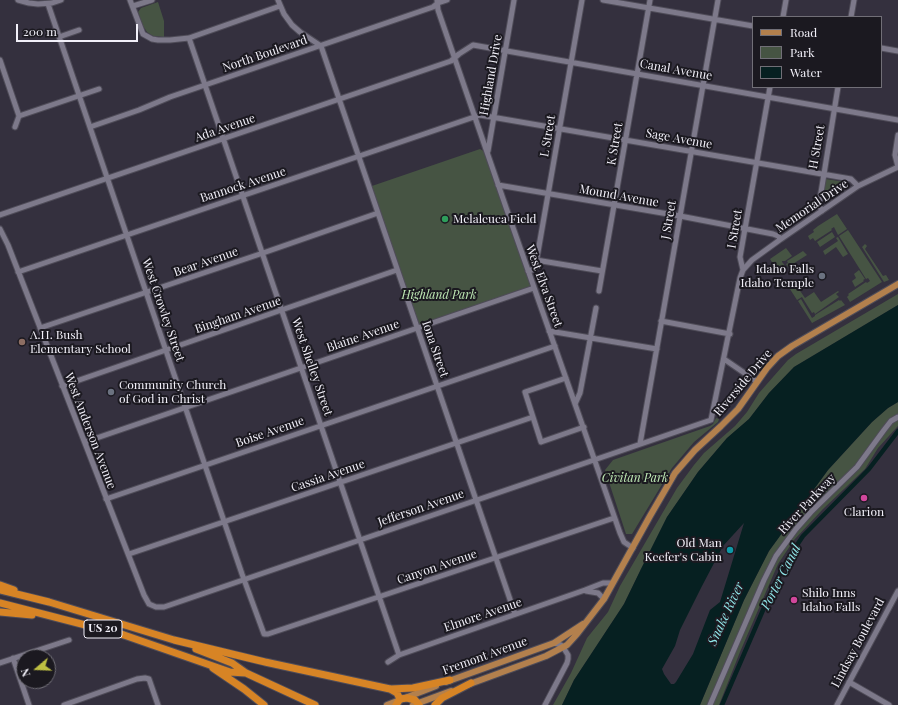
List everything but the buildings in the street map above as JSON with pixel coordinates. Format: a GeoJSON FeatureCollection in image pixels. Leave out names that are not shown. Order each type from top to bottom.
{"type":"FeatureCollection","features":[{"type":"Feature","properties":{"kind":"highway"},"geometry":{"type":"LineString","coordinates":[[0,585],[50,602]]}},
{"type":"Feature","properties":{"kind":"highway","name":"US 20"},"geometry":{"type":"LineString","coordinates":[[0,590],[50,602],[174,640],[232,663],[246,673],[315,705]]}},
{"type":"Feature","properties":{"kind":"highway","name":"US 20"},"geometry":{"type":"LineString","coordinates":[[0,603],[124,634],[230,672],[246,673]]}},
{"type":"Feature","properties":{"kind":"highway"},"geometry":{"type":"LineString","coordinates":[[0,612],[61,618]]}},
{"type":"Feature","properties":{"kind":"highway"},"geometry":{"type":"LineString","coordinates":[[174,640],[265,662],[390,689],[413,688],[450,680]]}},
{"type":"Feature","properties":{"kind":"highway"},"geometry":{"type":"LineString","coordinates":[[203,662],[244,689],[264,705]]}},
{"type":"Feature","properties":{"kind":"highway"},"geometry":{"type":"LineString","coordinates":[[435,705],[442,698],[471,683]]}},
{"type":"Feature","properties":{"kind":"highway"},"geometry":{"type":"LineString","coordinates":[[390,689],[397,693],[398,702],[411,698],[417,704]]}},
{"type":"Feature","properties":{"kind":"main road","name":"Riverside Drive"},"geometry":{"type":"LineString","coordinates":[[631,551],[675,473],[734,413],[756,381],[778,356],[792,346],[898,284]]}},
{"type":"Feature","properties":{"kind":"main road","name":"Fremont Avenue"},"geometry":{"type":"LineString","coordinates":[[417,704],[541,658],[563,648],[588,621],[604,599],[631,551]]}},
{"type":"Feature","properties":{"kind":"main road","name":"Fremont Avenue"},"geometry":{"type":"LineString","coordinates":[[387,705],[398,702],[450,680],[554,643],[588,621]]}},
{"type":"Feature","properties":{"kind":"street"},"geometry":{"type":"LineString","coordinates":[[18,0],[34,4],[48,4],[61,0]]}},
{"type":"Feature","properties":{"kind":"street"},"geometry":{"type":"LineString","coordinates":[[130,0],[140,29],[147,37],[164,40],[189,38],[280,6]]}},
{"type":"Feature","properties":{"kind":"street"},"geometry":{"type":"LineString","coordinates":[[133,6],[152,0]]}},
{"type":"Feature","properties":{"kind":"street"},"geometry":{"type":"LineString","coordinates":[[278,0],[287,19],[295,28],[321,46]]}},
{"type":"Feature","properties":{"kind":"street","name":"North Boulevard"},"geometry":{"type":"LineString","coordinates":[[90,127],[139,110],[170,96],[321,46],[432,7],[438,2],[447,0]]}},
{"type":"Feature","properties":{"kind":"street","name":"Highland Drive"},"geometry":{"type":"LineString","coordinates":[[487,153],[514,0]]}},
{"type":"Feature","properties":{"kind":"street","name":"L Street"},"geometry":{"type":"LineString","coordinates":[[528,271],[535,269],[582,0]]}},
{"type":"Feature","properties":{"kind":"street"},"geometry":{"type":"LineString","coordinates":[[603,0],[752,26]]}},
{"type":"Feature","properties":{"kind":"street","name":"K Street"},"geometry":{"type":"LineString","coordinates":[[599,291],[650,0]]}},
{"type":"Feature","properties":{"kind":"street","name":"J Street"},"geometry":{"type":"LineString","coordinates":[[640,444],[718,0]]}},
{"type":"Feature","properties":{"kind":"street"},"geometry":{"type":"LineString","coordinates":[[783,16],[786,0]]}},
{"type":"Feature","properties":{"kind":"street"},"geometry":{"type":"LineString","coordinates":[[851,16],[854,0]]}},
{"type":"Feature","properties":{"kind":"street","name":"West Elva Street"},"geometry":{"type":"LineString","coordinates":[[438,2],[438,10],[549,331],[584,427],[614,518],[624,542],[631,551]]}},
{"type":"Feature","properties":{"kind":"street","name":"West Crowley Street"},"geometry":{"type":"LineString","coordinates":[[48,4],[244,580],[263,633],[266,635]]}},
{"type":"Feature","properties":{"kind":"street"},"geometry":{"type":"LineString","coordinates":[[59,37],[79,30]]}},
{"type":"Feature","properties":{"kind":"street","name":"West Shelley Street"},"geometry":{"type":"LineString","coordinates":[[189,38],[399,655]]}},
{"type":"Feature","properties":{"kind":"street","name":"Canal Avenue"},"geometry":{"type":"LineString","coordinates":[[455,58],[472,45],[898,120]]}},
{"type":"Feature","properties":{"kind":"street","name":"Iona Street"},"geometry":{"type":"LineString","coordinates":[[321,46],[515,614]]}},
{"type":"Feature","properties":{"kind":"street"},"geometry":{"type":"LineString","coordinates":[[882,48],[898,51]]}},
{"type":"Feature","properties":{"kind":"street","name":"Ada Avenue"},"geometry":{"type":"LineString","coordinates":[[0,215],[451,61],[455,58]]}},
{"type":"Feature","properties":{"kind":"street"},"geometry":{"type":"LineString","coordinates":[[0,60],[19,116],[15,127]]}},
{"type":"Feature","properties":{"kind":"street","name":"I Street"},"geometry":{"type":"LineString","coordinates":[[710,420],[712,417],[730,334],[740,278],[743,270],[740,257],[770,88]]}},
{"type":"Feature","properties":{"kind":"street","name":"H Street"},"geometry":{"type":"LineString","coordinates":[[822,210],[819,205],[823,174],[838,88]]}},
{"type":"Feature","properties":{"kind":"street"},"geometry":{"type":"LineString","coordinates":[[19,116],[100,89]]}},
{"type":"Feature","properties":{"kind":"street","name":"Sage Avenue"},"geometry":{"type":"LineString","coordinates":[[475,117],[480,115],[494,117],[851,179],[858,186]]}},
{"type":"Feature","properties":{"kind":"street","name":"Bannock Avenue"},"geometry":{"type":"LineString","coordinates":[[18,272],[475,117]]}},
{"type":"Feature","properties":{"kind":"street"},"geometry":{"type":"LineString","coordinates":[[898,135],[895,155],[898,167]]}},
{"type":"Feature","properties":{"kind":"street","name":"Memorial Drive"},"geometry":{"type":"LineString","coordinates":[[743,270],[752,260],[858,186],[898,167]]}},
{"type":"Feature","properties":{"kind":"street","name":"Mound Avenue"},"geometry":{"type":"LineString","coordinates":[[498,185],[746,228],[773,234],[781,239]]}},
{"type":"Feature","properties":{"kind":"street","name":"Bear Avenue"},"geometry":{"type":"LineString","coordinates":[[40,328],[263,254],[378,213]]}},
{"type":"Feature","properties":{"kind":"street","name":"West Anderson Avenue"},"geometry":{"type":"LineString","coordinates":[[0,229],[8,245],[144,595]]}},
{"type":"Feature","properties":{"kind":"street"},"geometry":{"type":"LineString","coordinates":[[536,260],[602,271]]}},
{"type":"Feature","properties":{"kind":"street","name":"Bingham Avenue"},"geometry":{"type":"LineString","coordinates":[[62,386],[397,270]]}},
{"type":"Feature","properties":{"kind":"street","name":"Blaine Avenue"},"geometry":{"type":"LineString","coordinates":[[85,442],[534,288]]}},
{"type":"Feature","properties":{"kind":"street"},"geometry":{"type":"LineString","coordinates":[[576,404],[580,394],[596,308]]}},
{"type":"Feature","properties":{"kind":"street"},"geometry":{"type":"LineString","coordinates":[[661,321],[730,334]]}},
{"type":"Feature","properties":{"kind":"street"},"geometry":{"type":"LineString","coordinates":[[549,331],[657,349]]}},
{"type":"Feature","properties":{"kind":"street","name":"Boise Avenue"},"geometry":{"type":"LineString","coordinates":[[106,499],[555,346]]}},
{"type":"Feature","properties":{"kind":"street"},"geometry":{"type":"LineString","coordinates":[[724,359],[756,381]]}},
{"type":"Feature","properties":{"kind":"street"},"geometry":{"type":"LineString","coordinates":[[566,378],[525,392],[542,442],[584,427]]}},
{"type":"Feature","properties":{"kind":"street","name":"Cassia Avenue"},"geometry":{"type":"LineString","coordinates":[[129,554],[533,417]]}},
{"type":"Feature","properties":{"kind":"street","name":"River Parkway"},"geometry":{"type":"LineString","coordinates":[[710,705],[764,580],[776,556],[796,529],[811,512],[857,467],[891,421],[898,417]]}},
{"type":"Feature","properties":{"kind":"street","name":"Jefferson Avenue"},"geometry":{"type":"LineString","coordinates":[[144,595],[149,604],[156,607],[164,607],[710,420]]}},
{"type":"Feature","properties":{"kind":"street","name":"Canyon Avenue"},"geometry":{"type":"LineString","coordinates":[[266,635],[614,518]]}},
{"type":"Feature","properties":{"kind":"street","name":"Elmore Avenue"},"geometry":{"type":"LineString","coordinates":[[388,662],[399,655],[515,614],[604,583],[612,583]]}},
{"type":"Feature","properties":{"kind":"street"},"geometry":{"type":"LineString","coordinates":[[585,590],[598,593],[604,599]]}},
{"type":"Feature","properties":{"kind":"street","name":"Lindsay Boulevard"},"geometry":{"type":"LineString","coordinates":[[836,705],[898,591]]}},
{"type":"Feature","properties":{"kind":"street"},"geometry":{"type":"LineString","coordinates":[[0,663],[69,640]]}},
{"type":"Feature","properties":{"kind":"street"},"geometry":{"type":"LineString","coordinates":[[545,705],[567,663],[568,655],[561,645],[554,643]]}},
{"type":"Feature","properties":{"kind":"street"},"geometry":{"type":"LineString","coordinates":[[13,658],[29,705]]}},
{"type":"Feature","properties":{"kind":"street"},"geometry":{"type":"LineString","coordinates":[[64,705],[137,679],[145,678],[149,679],[158,705]]}},
{"type":"Feature","properties":{"kind":"street"},"geometry":{"type":"LineString","coordinates":[[849,682],[881,703],[889,705]]}},
{"type":"Feature","properties":{"kind":"green space"},"geometry":{"type":"Polygon","coordinates":[[[158,2],[164,21],[164,37],[153,36],[147,32],[138,12],[141,8],[158,2]]]}},
{"type":"Feature","properties":{"kind":"green space","name":"Melaleuca Field"},"geometry":{"type":"Polygon","coordinates":[[[480,149],[487,153],[534,288],[418,328],[369,187],[480,149]]]}},
{"type":"Feature","properties":{"kind":"green space"},"geometry":{"type":"Polygon","coordinates":[[[826,179],[845,182],[847,183],[847,186],[826,201],[823,201],[822,200],[826,179]]]}},
{"type":"Feature","properties":{"kind":"green space"},"geometry":{"type":"Polygon","coordinates":[[[837,214],[847,229],[838,235],[834,227],[831,229],[832,230],[815,241],[813,238],[810,240],[808,236],[814,232],[813,230],[837,214]]]}},
{"type":"Feature","properties":{"kind":"green space"},"geometry":{"type":"Polygon","coordinates":[[[848,230],[882,282],[850,302],[847,297],[849,295],[848,294],[870,281],[868,278],[866,279],[839,236],[848,230]]]}},
{"type":"Feature","properties":{"kind":"green space"},"geometry":{"type":"Polygon","coordinates":[[[832,232],[835,237],[820,247],[817,242],[832,232]]]}},
{"type":"Feature","properties":{"kind":"green space"},"geometry":{"type":"Polygon","coordinates":[[[838,237],[848,254],[843,257],[836,247],[825,255],[823,251],[838,241],[836,238],[838,237]]]}},
{"type":"Feature","properties":{"kind":"green space"},"geometry":{"type":"Polygon","coordinates":[[[865,244],[867,246],[865,249],[883,276],[886,275],[889,280],[884,282],[862,247],[865,244]]]}},
{"type":"Feature","properties":{"kind":"green space"},"geometry":{"type":"Polygon","coordinates":[[[786,248],[792,256],[785,261],[782,261],[787,268],[779,273],[770,259],[786,248]]]}},
{"type":"Feature","properties":{"kind":"green space"},"geometry":{"type":"Polygon","coordinates":[[[803,251],[807,255],[788,267],[786,264],[788,263],[787,261],[803,251]]]}},
{"type":"Feature","properties":{"kind":"green space"},"geometry":{"type":"Polygon","coordinates":[[[859,270],[865,279],[855,287],[852,281],[856,278],[854,274],[859,270]]]}},
{"type":"Feature","properties":{"kind":"green space"},"geometry":{"type":"Polygon","coordinates":[[[794,282],[805,298],[814,292],[821,302],[838,291],[839,292],[836,294],[839,297],[815,314],[814,312],[812,313],[802,297],[797,300],[788,286],[794,282]]]}},
{"type":"Feature","properties":{"kind":"green space"},"geometry":{"type":"Polygon","coordinates":[[[898,294],[898,305],[794,367],[769,393],[749,419],[727,438],[698,472],[667,517],[624,604],[574,680],[562,705],[553,705],[571,673],[587,638],[608,612],[620,586],[677,488],[704,453],[735,426],[747,412],[759,393],[788,360],[898,294]]]}},
{"type":"Feature","properties":{"kind":"green space"},"geometry":{"type":"Polygon","coordinates":[[[801,299],[812,318],[839,300],[841,300],[845,305],[812,323],[798,301],[801,299]]]}},
{"type":"Feature","properties":{"kind":"green space"},"geometry":{"type":"Polygon","coordinates":[[[898,402],[898,426],[878,448],[865,469],[823,509],[794,540],[778,564],[719,705],[700,705],[744,600],[769,551],[828,470],[872,422],[888,408],[898,402]]]}},
{"type":"Feature","properties":{"kind":"green space","name":"Civitan Park"},"geometry":{"type":"Polygon","coordinates":[[[716,418],[719,419],[718,422],[694,442],[672,468],[632,534],[626,534],[605,470],[613,460],[710,426],[716,418]]]}},
{"type":"Feature","properties":{"kind":"water","name":"Snake River"},"geometry":{"type":"Polygon","coordinates":[[[898,305],[898,402],[888,408],[872,422],[828,470],[769,551],[744,600],[700,705],[562,705],[574,680],[624,604],[667,517],[698,472],[727,438],[749,419],[769,393],[794,367],[898,305]],[[744,523],[723,546],[680,630],[675,646],[662,669],[671,684],[676,682],[693,654],[710,610],[720,602],[744,523]]]}},
{"type":"Feature","properties":{"kind":"waterway","name":"Porter Canal"},"geometry":{"type":"LineString","coordinates":[[722,705],[773,587],[789,557],[803,536],[869,469],[898,431]]}},
{"type":"Feature","properties":{"kind":"place","name":"Melaleuca Field"},"geometry":{"type":"Point","coordinates":[445,219]}},
{"type":"Feature","properties":{"kind":"place","name":"Idaho Falls Idaho Temple"},"geometry":{"type":"Point","coordinates":[822,276]}},
{"type":"Feature","properties":{"kind":"place","name":"A.H. Bush Elementary School"},"geometry":{"type":"Point","coordinates":[22,342]}},
{"type":"Feature","properties":{"kind":"place","name":"Community Church of God in Christ"},"geometry":{"type":"Point","coordinates":[111,392]}},
{"type":"Feature","properties":{"kind":"place","name":"Clarion"},"geometry":{"type":"Point","coordinates":[864,498]}},
{"type":"Feature","properties":{"kind":"place","name":"Old Man Keefer's Cabin"},"geometry":{"type":"Point","coordinates":[730,550]}},
{"type":"Feature","properties":{"kind":"place","name":"Shilo Inns Idaho Falls"},"geometry":{"type":"Point","coordinates":[794,600]}},
{"type":"Feature","properties":{"kind":"park label","name":"Highland Park"},"geometry":{"type":"Point","coordinates":[439,295]}}]}
